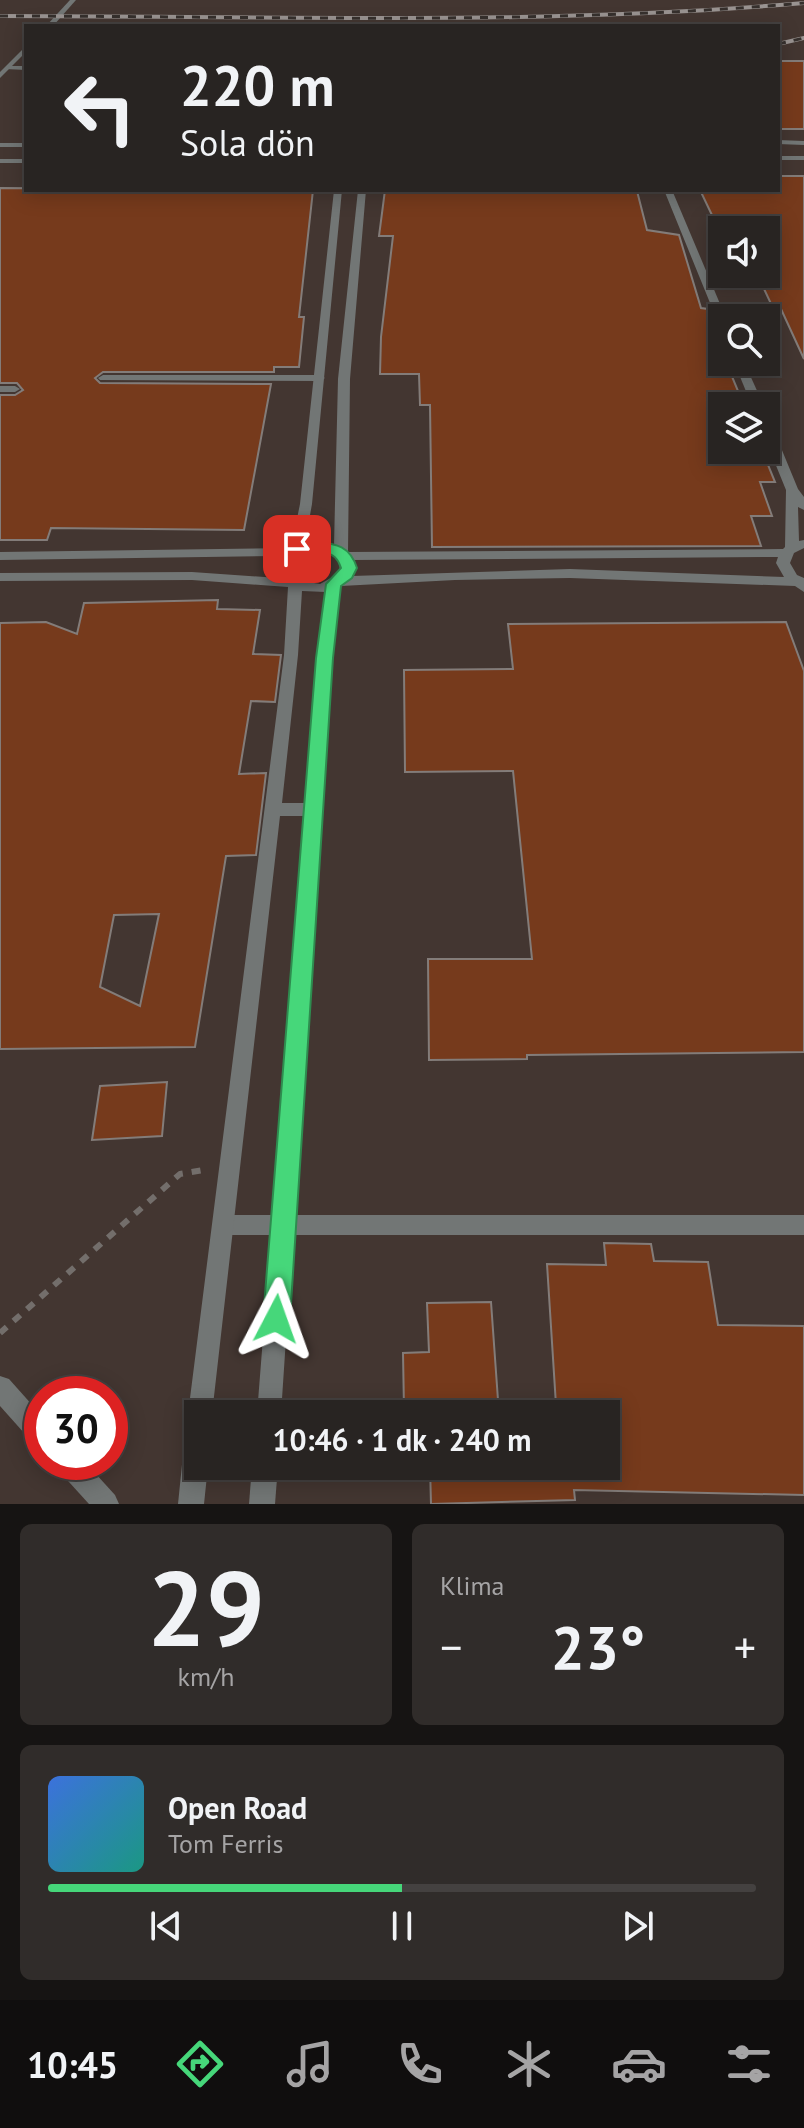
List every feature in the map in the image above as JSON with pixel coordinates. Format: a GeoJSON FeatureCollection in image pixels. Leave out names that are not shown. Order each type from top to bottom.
{"type":"FeatureCollection","features":[{"type":"Feature","properties":{"kind":"street"},"geometry":{"type":"LineString","coordinates":[[51,24],[73,0]]}},
{"type":"Feature","properties":{"kind":"street"},"geometry":{"type":"LineString","coordinates":[[0,76],[24,52]]}},
{"type":"Feature","properties":{"kind":"street"},"geometry":{"type":"LineString","coordinates":[[780,142],[804,143]]}},
{"type":"Feature","properties":{"kind":"street"},"geometry":{"type":"LineString","coordinates":[[0,145],[24,145]]}},
{"type":"Feature","properties":{"kind":"street"},"geometry":{"type":"LineString","coordinates":[[780,158],[804,158]]}},
{"type":"Feature","properties":{"kind":"street"},"geometry":{"type":"LineString","coordinates":[[0,161],[24,161]]}},
{"type":"Feature","properties":{"kind":"street"},"geometry":{"type":"LineString","coordinates":[[292,584],[284,578],[281,564],[294,551],[306,504],[338,192]]}},
{"type":"Feature","properties":{"kind":"street"},"geometry":{"type":"LineString","coordinates":[[270,1400],[324,658],[337,582],[349,568],[343,554],[344,379],[362,192]]}},
{"type":"Feature","properties":{"kind":"street"},"geometry":{"type":"LineString","coordinates":[[669,192],[715,304]]}},
{"type":"Feature","properties":{"kind":"street"},"geometry":{"type":"LineString","coordinates":[[320,378],[344,379]]}},
{"type":"Feature","properties":{"kind":"street"},"geometry":{"type":"LineString","coordinates":[[780,460],[792,490],[804,506]]}},
{"type":"Feature","properties":{"kind":"street"},"geometry":{"type":"LineString","coordinates":[[792,490],[794,548],[783,563],[785,570],[802,585]]}},
{"type":"Feature","properties":{"kind":"street"},"geometry":{"type":"LineString","coordinates":[[0,556],[294,551],[325,546],[343,554],[794,548]]}},
{"type":"Feature","properties":{"kind":"street"},"geometry":{"type":"LineString","coordinates":[[0,577],[192,576],[318,589],[337,582],[425,575],[683,576],[802,585]]}},
{"type":"Feature","properties":{"kind":"street"},"geometry":{"type":"LineString","coordinates":[[202,1400],[291,655],[292,584]]}},
{"type":"Feature","properties":{"kind":"street"},"geometry":{"type":"LineString","coordinates":[[273,810],[314,809]]}},
{"type":"Feature","properties":{"kind":"street"},"geometry":{"type":"LineString","coordinates":[[0,1388],[24,1414]]}},
{"type":"Feature","properties":{"kind":"street"},"geometry":{"type":"LineString","coordinates":[[84,1480],[106,1504]]}},
{"type":"Feature","properties":{"kind":"street"},"geometry":{"type":"LineString","coordinates":[[191,1504],[193,1480]]}},
{"type":"Feature","properties":{"kind":"street"},"geometry":{"type":"LineString","coordinates":[[262,1504],[264,1480]]}},
{"type":"Feature","properties":{"kind":"lane"},"geometry":{"type":"LineString","coordinates":[[7,68],[24,68]]}},
{"type":"Feature","properties":{"kind":"lane"},"geometry":{"type":"LineString","coordinates":[[103,378],[320,378]]}},
{"type":"Feature","properties":{"kind":"lane"},"geometry":{"type":"LineString","coordinates":[[0,389],[15,389]]}},
{"type":"Feature","properties":{"kind":"lane"},"geometry":{"type":"LineString","coordinates":[[223,1225],[804,1225]]}},
{"type":"Feature","properties":{"kind":"path"},"geometry":{"type":"LineString","coordinates":[[0,1333],[180,1174],[230,1166]]}},
{"type":"Feature","properties":{"kind":"shaded area"},"geometry":{"type":"Polygon","coordinates":[[[0,0],[804,0],[804,1504],[0,1504],[0,0]]]}},
{"type":"Feature","properties":{"kind":"building"},"geometry":{"type":"Polygon","coordinates":[[[780,61],[804,61],[804,129],[780,129],[780,61]]]}},
{"type":"Feature","properties":{"kind":"building"},"geometry":{"type":"Polygon","coordinates":[[[780,176],[804,176],[804,359],[780,304],[771,304],[764,288],[780,288],[780,216],[712,216],[701,192],[780,192],[780,176]]]}},
{"type":"Feature","properties":{"kind":"building"},"geometry":{"type":"Polygon","coordinates":[[[0,188],[24,188],[24,192],[313,192],[299,317],[304,317],[299,367],[274,367],[274,372],[103,372],[95,378],[100,383],[271,384],[244,530],[51,528],[47,540],[0,540],[0,395],[15,395],[23,390],[17,383],[0,383],[0,188]]]}},
{"type":"Feature","properties":{"kind":"building"},"geometry":{"type":"Polygon","coordinates":[[[385,192],[637,192],[647,230],[679,235],[701,308],[708,309],[708,376],[732,376],[738,392],[708,392],[708,464],[768,464],[775,482],[760,482],[772,516],[751,516],[761,546],[432,547],[430,405],[420,405],[419,374],[380,374],[381,337],[393,236],[379,236],[385,192]]]}},
{"type":"Feature","properties":{"kind":"building"},"geometry":{"type":"Polygon","coordinates":[[[218,600],[217,609],[260,610],[253,654],[281,655],[275,702],[251,701],[239,774],[266,773],[256,855],[226,856],[195,1047],[0,1049],[0,623],[46,622],[77,634],[84,603],[218,600]],[[159,914],[114,915],[100,987],[140,1006],[159,914]]]}},
{"type":"Feature","properties":{"kind":"building"},"geometry":{"type":"Polygon","coordinates":[[[786,622],[804,671],[804,1052],[527,1055],[527,1059],[429,1060],[428,959],[532,959],[513,771],[405,772],[404,670],[513,669],[508,624],[786,622]]]}},
{"type":"Feature","properties":{"kind":"building"},"geometry":{"type":"Polygon","coordinates":[[[167,1082],[162,1136],[92,1140],[100,1086],[167,1082]]]}},
{"type":"Feature","properties":{"kind":"building"},"geometry":{"type":"Polygon","coordinates":[[[604,1243],[651,1244],[654,1261],[708,1262],[718,1325],[804,1326],[804,1495],[574,1490],[575,1500],[431,1504],[430,1480],[620,1480],[620,1400],[556,1400],[547,1264],[606,1265],[604,1243]]]}},
{"type":"Feature","properties":{"kind":"building"},"geometry":{"type":"Polygon","coordinates":[[[491,1302],[498,1400],[404,1400],[403,1353],[429,1352],[427,1303],[491,1302]]]}},
{"type":"Feature","properties":{"kind":"railway"},"geometry":{"type":"LineString","coordinates":[[0,16],[503,17],[603,15],[804,3]]}},
{"type":"Feature","properties":{"kind":"railway"},"geometry":{"type":"LineString","coordinates":[[780,44],[804,38]]}},
{"type":"Feature","properties":{"kind":"route"},"geometry":{"type":"LineString","coordinates":[[276,1319],[324,658],[334,584],[341,581],[349,568],[345,556],[334,549],[325,546],[297,549]]}}]}
